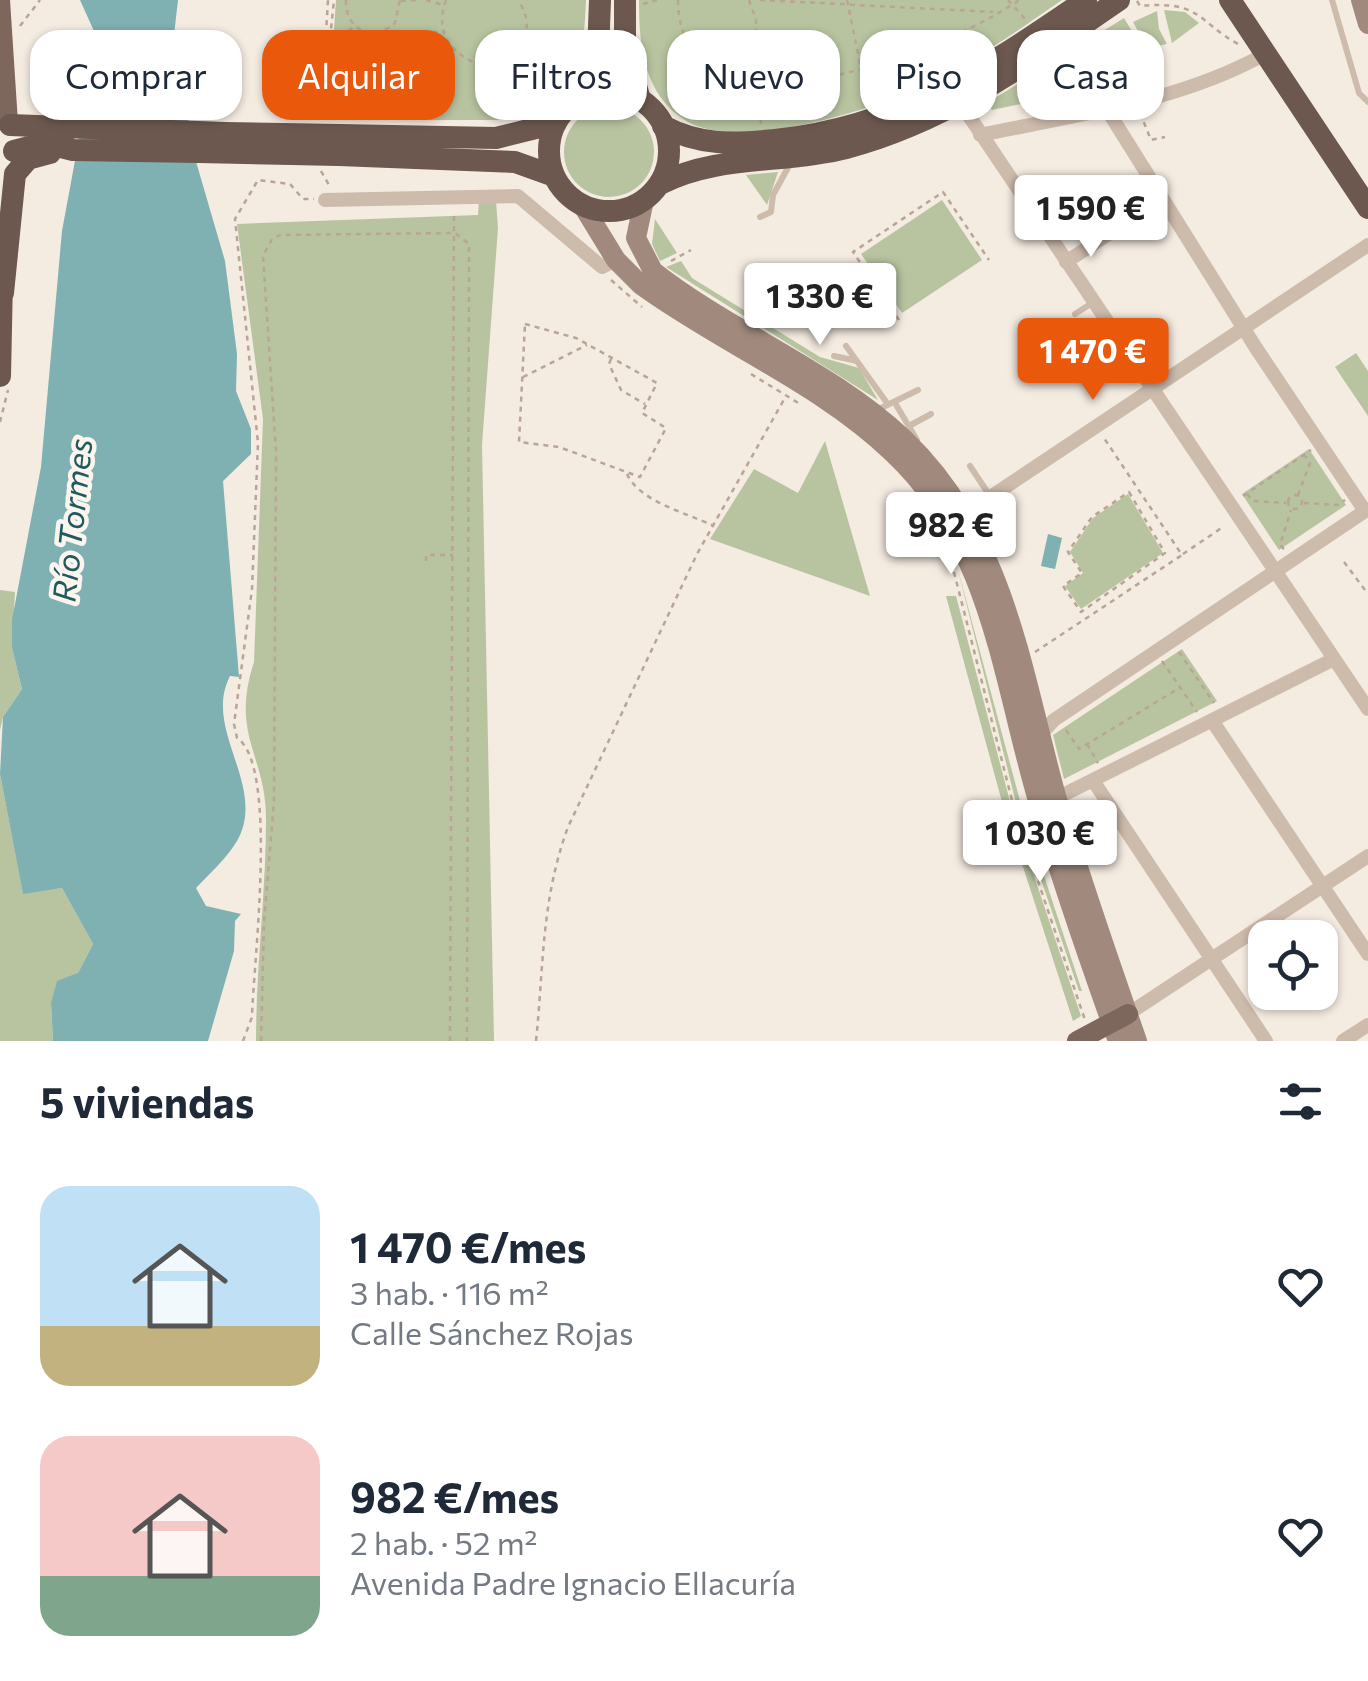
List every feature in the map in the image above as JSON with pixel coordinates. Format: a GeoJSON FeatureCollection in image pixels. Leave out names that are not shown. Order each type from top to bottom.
{"type":"FeatureCollection","features":[{"type":"Feature","properties":{"kind":"highway"},"geometry":{"type":"LineString","coordinates":[[599,30],[600,0]]}},
{"type":"Feature","properties":{"kind":"highway"},"geometry":{"type":"LineString","coordinates":[[1042,30],[1086,0]]}},
{"type":"Feature","properties":{"kind":"highway"},"geometry":{"type":"LineString","coordinates":[[997,80],[1119,0]]}},
{"type":"Feature","properties":{"kind":"highway"},"geometry":{"type":"LineString","coordinates":[[1230,0],[1368,208]]}},
{"type":"Feature","properties":{"kind":"highway"},"geometry":{"type":"LineString","coordinates":[[627,30],[631,2]]}},
{"type":"Feature","properties":{"kind":"highway"},"geometry":{"type":"LineString","coordinates":[[663,126],[714,143],[837,131],[903,111],[952,87],[1017,46]]}},
{"type":"Feature","properties":{"kind":"highway"},"geometry":{"type":"LineString","coordinates":[[647,108],[663,126],[668,145],[652,192]]}},
{"type":"Feature","properties":{"kind":"highway"},"geometry":{"type":"LineString","coordinates":[[554,176],[550,140],[558,120]]}},
{"type":"Feature","properties":{"kind":"highway"},"geometry":{"type":"LineString","coordinates":[[336,135],[515,162],[554,176],[583,206],[604,212],[625,210],[652,192],[717,164],[789,158],[872,140],[921,120]]}},
{"type":"Feature","properties":{"kind":"highway"},"geometry":{"type":"LineString","coordinates":[[4,166],[6,122],[64,141]]}},
{"type":"Feature","properties":{"kind":"highway"},"geometry":{"type":"LineString","coordinates":[[4,166],[45,143],[64,141],[336,135],[496,138],[556,123]]}},
{"type":"Feature","properties":{"kind":"highway"},"geometry":{"type":"LineString","coordinates":[[0,376],[3,293],[16,174],[28,159],[64,141]]}},
{"type":"Feature","properties":{"kind":"highway"},"geometry":{"type":"LineString","coordinates":[[0,266],[3,293]]}},
{"type":"Feature","properties":{"kind":"main road"},"geometry":{"type":"LineString","coordinates":[[0,0],[6,122]]}},
{"type":"Feature","properties":{"kind":"main road"},"geometry":{"type":"LineString","coordinates":[[1361,0],[1368,24]]}},
{"type":"Feature","properties":{"kind":"main road"},"geometry":{"type":"LineString","coordinates":[[4,91],[32,120],[64,141]]}},
{"type":"Feature","properties":{"kind":"main road"},"geometry":{"type":"LineString","coordinates":[[652,192],[636,238],[652,271],[885,406],[966,514],[1008,606],[1048,723],[1048,802]]}},
{"type":"Feature","properties":{"kind":"main road"},"geometry":{"type":"LineString","coordinates":[[583,206],[609,264],[787,390],[885,445],[951,524],[991,613],[1119,1027],[1137,1041]]}},
{"type":"Feature","properties":{"kind":"main road"},"geometry":{"type":"LineString","coordinates":[[1078,1041],[1119,1027]]}},
{"type":"Feature","properties":{"kind":"street"},"geometry":{"type":"LineString","coordinates":[[1164,93],[1226,74],[1265,54]]}},
{"type":"Feature","properties":{"kind":"street"},"geometry":{"type":"LineString","coordinates":[[971,120],[1368,709]]}},
{"type":"Feature","properties":{"kind":"street"},"geometry":{"type":"LineString","coordinates":[[980,135],[1050,120]]}},
{"type":"Feature","properties":{"kind":"street"},"geometry":{"type":"LineString","coordinates":[[1048,723],[1366,510],[1113,120]]}},
{"type":"Feature","properties":{"kind":"street"},"geometry":{"type":"LineString","coordinates":[[328,194],[518,196],[609,264]]}},
{"type":"Feature","properties":{"kind":"street"},"geometry":{"type":"LineString","coordinates":[[1066,262],[1161,199]]}},
{"type":"Feature","properties":{"kind":"street"},"geometry":{"type":"LineString","coordinates":[[966,514],[1368,245]]}},
{"type":"Feature","properties":{"kind":"street"},"geometry":{"type":"LineString","coordinates":[[1048,802],[1334,659]]}},
{"type":"Feature","properties":{"kind":"street"},"geometry":{"type":"LineString","coordinates":[[1214,722],[1368,954]]}},
{"type":"Feature","properties":{"kind":"street"},"geometry":{"type":"LineString","coordinates":[[1094,782],[1266,1041]]}},
{"type":"Feature","properties":{"kind":"street"},"geometry":{"type":"LineString","coordinates":[[1119,1027],[1211,959],[1368,856]]}},
{"type":"Feature","properties":{"kind":"street"},"geometry":{"type":"LineString","coordinates":[[1343,1041],[1368,1024]]}},
{"type":"Feature","properties":{"kind":"lane"},"geometry":{"type":"LineString","coordinates":[[1332,0],[1359,92],[1368,102]]}},
{"type":"Feature","properties":{"kind":"lane"},"geometry":{"type":"LineString","coordinates":[[760,217],[771,212],[773,195],[789,158]]}},
{"type":"Feature","properties":{"kind":"lane"},"geometry":{"type":"LineString","coordinates":[[1075,314],[1093,302]]}},
{"type":"Feature","properties":{"kind":"lane"},"geometry":{"type":"LineString","coordinates":[[1100,352],[1118,340]]}},
{"type":"Feature","properties":{"kind":"lane"},"geometry":{"type":"LineString","coordinates":[[846,346],[861,362],[885,406],[910,426],[935,472]]}},
{"type":"Feature","properties":{"kind":"lane"},"geometry":{"type":"LineString","coordinates":[[834,356],[861,362]]}},
{"type":"Feature","properties":{"kind":"lane"},"geometry":{"type":"LineString","coordinates":[[885,406],[918,390]]}},
{"type":"Feature","properties":{"kind":"lane"},"geometry":{"type":"LineString","coordinates":[[910,426],[931,414]]}},
{"type":"Feature","properties":{"kind":"lane"},"geometry":{"type":"LineString","coordinates":[[970,466],[990,498]]}},
{"type":"Feature","properties":{"kind":"path"},"geometry":{"type":"LineString","coordinates":[[12,34],[40,0]]}},
{"type":"Feature","properties":{"kind":"path"},"geometry":{"type":"LineString","coordinates":[[328,30],[331,0]]}},
{"type":"Feature","properties":{"kind":"path"},"geometry":{"type":"LineString","coordinates":[[346,0],[348,16],[355,26],[368,33],[383,32],[399,16],[401,1],[418,0]]}},
{"type":"Feature","properties":{"kind":"path"},"geometry":{"type":"LineString","coordinates":[[426,0],[445,3],[442,28],[459,54],[486,67],[509,60],[524,41],[526,17],[518,0]]}},
{"type":"Feature","properties":{"kind":"path"},"geometry":{"type":"LineString","coordinates":[[631,2],[657,0]]}},
{"type":"Feature","properties":{"kind":"path"},"geometry":{"type":"LineString","coordinates":[[678,0],[682,30]]}},
{"type":"Feature","properties":{"kind":"path"},"geometry":{"type":"LineString","coordinates":[[749,0],[757,30]]}},
{"type":"Feature","properties":{"kind":"path"},"geometry":{"type":"LineString","coordinates":[[760,0],[998,12]]}},
{"type":"Feature","properties":{"kind":"path"},"geometry":{"type":"LineString","coordinates":[[847,0],[860,66]]}},
{"type":"Feature","properties":{"kind":"path"},"geometry":{"type":"LineString","coordinates":[[847,7],[856,0]]}},
{"type":"Feature","properties":{"kind":"path"},"geometry":{"type":"LineString","coordinates":[[1008,0],[1033,30]]}},
{"type":"Feature","properties":{"kind":"path"},"geometry":{"type":"LineString","coordinates":[[961,30],[1020,0]]}},
{"type":"Feature","properties":{"kind":"path"},"geometry":{"type":"LineString","coordinates":[[1136,0],[1140,6],[1157,0],[1187,2],[1238,44]]}},
{"type":"Feature","properties":{"kind":"path"},"geometry":{"type":"LineString","coordinates":[[347,30],[355,26]]}},
{"type":"Feature","properties":{"kind":"path"},"geometry":{"type":"LineString","coordinates":[[438,30],[442,28]]}},
{"type":"Feature","properties":{"kind":"path"},"geometry":{"type":"LineString","coordinates":[[326,120],[336,135]]}},
{"type":"Feature","properties":{"kind":"path"},"geometry":{"type":"LineString","coordinates":[[334,120],[336,135]]}},
{"type":"Feature","properties":{"kind":"path"},"geometry":{"type":"LineString","coordinates":[[362,124],[364,120]]}},
{"type":"Feature","properties":{"kind":"path"},"geometry":{"type":"LineString","coordinates":[[762,120],[762,131]]}},
{"type":"Feature","properties":{"kind":"path"},"geometry":{"type":"LineString","coordinates":[[1143,120],[1151,140],[1165,137]]}},
{"type":"Feature","properties":{"kind":"path"},"geometry":{"type":"LineString","coordinates":[[244,1041],[252,1017],[261,790],[244,743],[236,738],[234,724],[252,588],[258,443],[234,218],[258,180],[290,184],[303,199],[328,194],[320,171]]}},
{"type":"Feature","properties":{"kind":"path"},"geometry":{"type":"LineString","coordinates":[[899,320],[853,252],[943,192],[989,260]]}},
{"type":"Feature","properties":{"kind":"path"},"geometry":{"type":"LineString","coordinates":[[450,1041],[453,195]]}},
{"type":"Feature","properties":{"kind":"path"},"geometry":{"type":"LineString","coordinates":[[261,1041],[264,922],[274,801],[276,452],[263,256],[280,234],[455,233],[469,244],[467,1041]]}},
{"type":"Feature","properties":{"kind":"path"},"geometry":{"type":"LineString","coordinates":[[660,266],[690,250]]}},
{"type":"Feature","properties":{"kind":"path"},"geometry":{"type":"LineString","coordinates":[[609,264],[630,299],[643,308]]}},
{"type":"Feature","properties":{"kind":"path"},"geometry":{"type":"LineString","coordinates":[[525,324],[588,344],[612,357],[658,382],[642,413],[666,428],[640,477],[558,448],[519,442],[525,324]]}},
{"type":"Feature","properties":{"kind":"path"},"geometry":{"type":"LineString","coordinates":[[521,377],[588,344]]}},
{"type":"Feature","properties":{"kind":"path"},"geometry":{"type":"LineString","coordinates":[[612,357],[609,364],[621,390],[646,404]]}},
{"type":"Feature","properties":{"kind":"path"},"geometry":{"type":"LineString","coordinates":[[536,1041],[544,914],[551,873],[568,826],[640,671],[787,390],[804,407]]}},
{"type":"Feature","properties":{"kind":"path"},"geometry":{"type":"LineString","coordinates":[[1104,438],[1182,554]]}},
{"type":"Feature","properties":{"kind":"path"},"geometry":{"type":"LineString","coordinates":[[1242,497],[1312,450]]}},
{"type":"Feature","properties":{"kind":"path"},"geometry":{"type":"LineString","coordinates":[[1298,495],[1310,463],[1304,455]]}},
{"type":"Feature","properties":{"kind":"path"},"geometry":{"type":"LineString","coordinates":[[627,474],[632,486],[644,494],[714,525]]}},
{"type":"Feature","properties":{"kind":"path"},"geometry":{"type":"LineString","coordinates":[[1129,492],[1144,514],[1166,547],[1157,559],[1081,612],[1063,586],[1082,572],[1068,552],[1092,517],[1129,492]]}},
{"type":"Feature","properties":{"kind":"path"},"geometry":{"type":"LineString","coordinates":[[1247,493],[1252,501],[1287,503]]}},
{"type":"Feature","properties":{"kind":"path"},"geometry":{"type":"LineString","coordinates":[[1298,495],[1302,502]]}},
{"type":"Feature","properties":{"kind":"path"},"geometry":{"type":"LineString","coordinates":[[1287,503],[1290,496],[1298,495]]}},
{"type":"Feature","properties":{"kind":"path"},"geometry":{"type":"LineString","coordinates":[[1284,549],[1278,546],[1291,509],[1302,502],[1338,505],[1346,500]]}},
{"type":"Feature","properties":{"kind":"path"},"geometry":{"type":"LineString","coordinates":[[1287,503],[1291,509]]}},
{"type":"Feature","properties":{"kind":"path"},"geometry":{"type":"LineString","coordinates":[[1338,505],[1342,511]]}},
{"type":"Feature","properties":{"kind":"path"},"geometry":{"type":"LineString","coordinates":[[1144,514],[1152,509]]}},
{"type":"Feature","properties":{"kind":"path"},"geometry":{"type":"LineString","coordinates":[[1034,652],[1223,527]]}},
{"type":"Feature","properties":{"kind":"path"},"geometry":{"type":"LineString","coordinates":[[426,562],[426,555],[454,554]]}},
{"type":"Feature","properties":{"kind":"path"},"geometry":{"type":"LineString","coordinates":[[1157,559],[1163,568]]}},
{"type":"Feature","properties":{"kind":"path"},"geometry":{"type":"LineString","coordinates":[[951,560],[1016,816],[1085,1020]]}},
{"type":"Feature","properties":{"kind":"path"},"geometry":{"type":"LineString","coordinates":[[1344,562],[1368,594]]}},
{"type":"Feature","properties":{"kind":"path"},"geometry":{"type":"LineString","coordinates":[[1091,605],[1096,612]]}},
{"type":"Feature","properties":{"kind":"path"},"geometry":{"type":"LineString","coordinates":[[1177,649],[1215,704]]}},
{"type":"Feature","properties":{"kind":"path"},"geometry":{"type":"LineString","coordinates":[[1161,659],[1198,714]]}},
{"type":"Feature","properties":{"kind":"path"},"geometry":{"type":"LineString","coordinates":[[1048,723],[1079,749],[1180,687]]}},
{"type":"Feature","properties":{"kind":"path"},"geometry":{"type":"LineString","coordinates":[[1087,744],[1099,764]]}},
{"type":"Feature","properties":{"kind":"green space"},"geometry":{"type":"Polygon","coordinates":[[[336,0],[586,0],[584,30],[475,30],[475,120],[455,120],[455,30],[334,30],[336,0]]]}},
{"type":"Feature","properties":{"kind":"green space"},"geometry":{"type":"Polygon","coordinates":[[[639,0],[1062,0],[997,44],[997,30],[860,30],[860,109],[840,116],[840,30],[667,30],[667,104],[647,68],[647,30],[640,30],[639,0]]]}},
{"type":"Feature","properties":{"kind":"green space"},"geometry":{"type":"Polygon","coordinates":[[[1164,10],[1185,12],[1199,23],[1172,43],[1164,10]]]}},
{"type":"Feature","properties":{"kind":"green space"},"geometry":{"type":"Polygon","coordinates":[[[1157,11],[1160,30],[1137,30],[1133,22],[1157,11]]]}},
{"type":"Feature","properties":{"kind":"green space"},"geometry":{"type":"Polygon","coordinates":[[[1124,18],[1131,30],[1105,30],[1124,18]]]}},
{"type":"Feature","properties":{"kind":"green space"},"geometry":{"type":"Polygon","coordinates":[[[1017,84],[1017,105],[997,109],[997,97],[1017,84]]]}},
{"type":"Feature","properties":{"kind":"green space"},"geometry":{"type":"Polygon","coordinates":[[[577,120],[641,120],[653,143],[653,161],[647,177],[626,194],[592,194],[577,184],[567,169],[565,143],[577,120]]]}},
{"type":"Feature","properties":{"kind":"green space"},"geometry":{"type":"Polygon","coordinates":[[[685,120],[823,120],[741,132],[712,130],[685,120]]]}},
{"type":"Feature","properties":{"kind":"green space"},"geometry":{"type":"Polygon","coordinates":[[[778,172],[767,205],[746,175],[778,172]]]}},
{"type":"Feature","properties":{"kind":"green space"},"geometry":{"type":"Polygon","coordinates":[[[479,200],[496,201],[498,228],[482,445],[494,1041],[256,1041],[266,819],[246,709],[254,662],[263,419],[237,224],[478,215],[479,200]]]}},
{"type":"Feature","properties":{"kind":"green space"},"geometry":{"type":"Polygon","coordinates":[[[942,200],[982,260],[902,313],[861,254],[942,200]]]}},
{"type":"Feature","properties":{"kind":"green space"},"geometry":{"type":"Polygon","coordinates":[[[655,219],[677,253],[660,261],[652,244],[655,219]]]}},
{"type":"Feature","properties":{"kind":"green space"},"geometry":{"type":"Polygon","coordinates":[[[681,261],[692,278],[820,357],[859,368],[878,400],[666,267],[681,261]]]}},
{"type":"Feature","properties":{"kind":"green space"},"geometry":{"type":"Polygon","coordinates":[[[1356,353],[1368,371],[1368,416],[1335,367],[1356,353]]]}},
{"type":"Feature","properties":{"kind":"green space"},"geometry":{"type":"Polygon","coordinates":[[[825,441],[870,596],[710,539],[754,469],[798,493],[825,441]]]}},
{"type":"Feature","properties":{"kind":"green space"},"geometry":{"type":"Polygon","coordinates":[[[1309,449],[1346,505],[1279,550],[1242,494],[1309,449]]]}},
{"type":"Feature","properties":{"kind":"green space"},"geometry":{"type":"Polygon","coordinates":[[[1128,494],[1163,553],[1081,609],[1065,586],[1083,573],[1070,552],[1093,518],[1128,494]]]}},
{"type":"Feature","properties":{"kind":"green space"},"geometry":{"type":"Polygon","coordinates":[[[957,566],[1023,812],[1082,991],[1019,815],[957,566]]]}},
{"type":"Feature","properties":{"kind":"green space"},"geometry":{"type":"Polygon","coordinates":[[[0,590],[15,592],[12,648],[22,689],[3,717],[0,730],[0,590]]]}},
{"type":"Feature","properties":{"kind":"green space"},"geometry":{"type":"Polygon","coordinates":[[[946,596],[956,596],[1013,813],[1081,1016],[1073,1021],[1002,802],[946,596]]]}},
{"type":"Feature","properties":{"kind":"green space"},"geometry":{"type":"Polygon","coordinates":[[[1182,649],[1217,701],[1064,779],[1053,735],[1182,649]]]}},
{"type":"Feature","properties":{"kind":"green space"},"geometry":{"type":"Polygon","coordinates":[[[0,774],[23,893],[62,888],[93,944],[78,973],[51,1003],[53,1041],[0,1041],[0,774]]]}},
{"type":"Feature","properties":{"kind":"water"},"geometry":{"type":"Polygon","coordinates":[[[80,0],[178,0],[175,30],[94,30],[80,0]]]}},
{"type":"Feature","properties":{"kind":"water","name":"Río Tormes"},"geometry":{"type":"Polygon","coordinates":[[[83,120],[188,120],[190,141],[225,261],[237,354],[236,391],[251,429],[251,454],[223,481],[239,677],[230,676],[224,696],[224,717],[245,800],[237,841],[196,888],[206,906],[241,914],[235,921],[234,951],[208,1041],[53,1041],[51,1003],[57,981],[78,973],[93,944],[62,888],[23,894],[0,774],[3,717],[22,689],[12,648],[12,620],[41,467],[62,231],[83,120]]]}},
{"type":"Feature","properties":{"kind":"water"},"geometry":{"type":"Polygon","coordinates":[[[1048,534],[1062,538],[1055,569],[1041,566],[1048,534]]]}}]}
